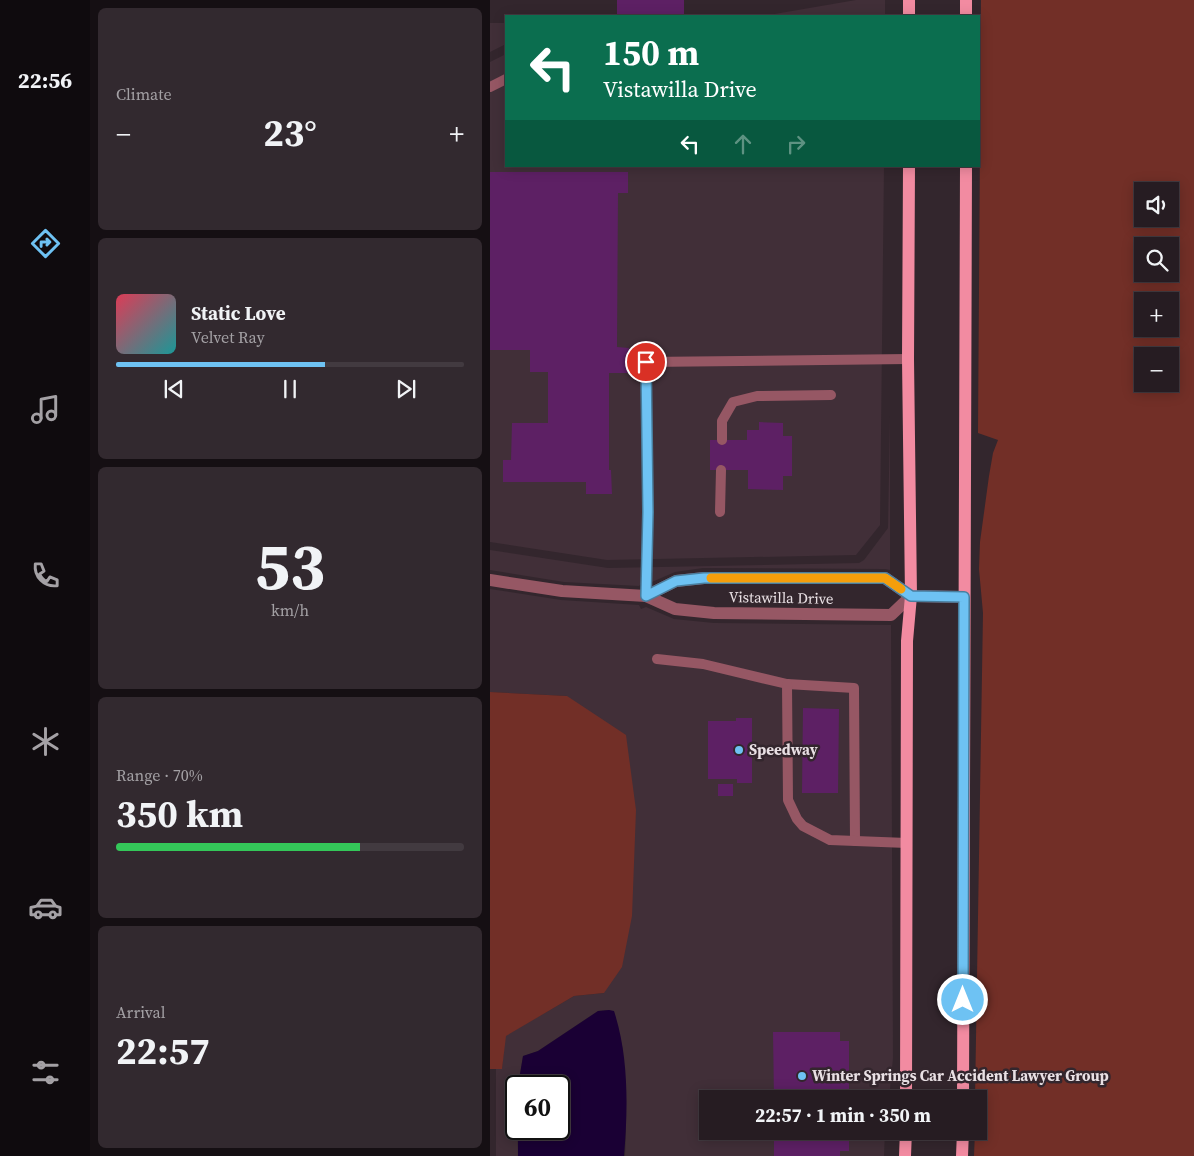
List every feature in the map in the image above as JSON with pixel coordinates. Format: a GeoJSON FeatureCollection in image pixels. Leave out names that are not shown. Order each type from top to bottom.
{"type":"FeatureCollection","features":[{"type":"Feature","properties":{"kind":"main road"},"geometry":{"type":"LineString","coordinates":[[909,0],[909,15]]}},
{"type":"Feature","properties":{"kind":"main road"},"geometry":{"type":"LineString","coordinates":[[966,0],[966,15]]}},
{"type":"Feature","properties":{"kind":"main road"},"geometry":{"type":"LineString","coordinates":[[906,1090],[907,641],[911,596],[908,359],[909,167]]}},
{"type":"Feature","properties":{"kind":"main road"},"geometry":{"type":"LineString","coordinates":[[963,1090],[966,167]]}},
{"type":"Feature","properties":{"kind":"main road"},"geometry":{"type":"LineString","coordinates":[[906,1140],[906,1156]]}},
{"type":"Feature","properties":{"kind":"main road"},"geometry":{"type":"LineString","coordinates":[[962,1140],[962,1156]]}},
{"type":"Feature","properties":{"kind":"street","name":"Vistawilla Drive"},"geometry":{"type":"LineString","coordinates":[[490,580],[562,591],[646,596],[675,609],[714,613],[891,615],[911,596],[885,578],[714,578],[676,581],[646,596]]}},
{"type":"Feature","properties":{"kind":"street"},"geometry":{"type":"LineString","coordinates":[[911,596],[964,597]]}},
{"type":"Feature","properties":{"kind":"lane"},"geometry":{"type":"LineString","coordinates":[[490,87],[505,80]]}},
{"type":"Feature","properties":{"kind":"lane"},"geometry":{"type":"LineString","coordinates":[[646,596],[648,512],[646,362],[908,359]]}},
{"type":"Feature","properties":{"kind":"lane"},"geometry":{"type":"LineString","coordinates":[[722,440],[722,422],[733,402],[757,396],[831,395]]}},
{"type":"Feature","properties":{"kind":"lane"},"geometry":{"type":"LineString","coordinates":[[720,512],[721,470]]}},
{"type":"Feature","properties":{"kind":"lane"},"geometry":{"type":"LineString","coordinates":[[658,659],[703,664],[787,684],[854,688],[855,841]]}},
{"type":"Feature","properties":{"kind":"lane"},"geometry":{"type":"LineString","coordinates":[[787,684],[788,800],[792,812],[803,826],[830,840],[906,843]]}},
{"type":"Feature","properties":{"kind":"shaded area"},"geometry":{"type":"Polygon","coordinates":[[[856,0],[885,0],[885,15],[769,15],[856,0]]]}},
{"type":"Feature","properties":{"kind":"shaded area"},"geometry":{"type":"Polygon","coordinates":[[[981,0],[1194,0],[1194,1156],[974,1156],[975,1140],[987,1140],[987,1090],[975,1090],[983,613],[979,569],[980,542],[993,453],[998,440],[978,433],[981,0]]]}},
{"type":"Feature","properties":{"kind":"shaded area"},"geometry":{"type":"Polygon","coordinates":[[[490,23],[505,23],[505,44],[490,52],[490,23]]]}},
{"type":"Feature","properties":{"kind":"shaded area"},"geometry":{"type":"Polygon","coordinates":[[[505,54],[505,167],[884,167],[880,525],[856,555],[607,560],[490,542],[490,62],[505,54]]]}},
{"type":"Feature","properties":{"kind":"shaded area"},"geometry":{"type":"Polygon","coordinates":[[[890,416],[890,570],[703,568],[675,572],[639,586],[564,582],[490,570],[490,550],[608,568],[859,563],[864,560],[888,528],[890,416]]]}},
{"type":"Feature","properties":{"kind":"shaded area"},"geometry":{"type":"Polygon","coordinates":[[[490,589],[561,600],[639,605],[641,609],[646,607],[674,619],[714,623],[891,625],[893,1058],[890,1090],[699,1090],[699,1140],[885,1140],[884,1156],[625,1156],[623,1050],[614,1012],[609,1010],[598,1011],[538,1051],[523,1056],[520,1075],[505,1075],[505,1140],[518,1140],[518,1156],[496,1156],[496,1069],[502,1068],[505,1036],[574,996],[604,993],[567,696],[490,692],[490,589]]]}},
{"type":"Feature","properties":{"kind":"shaded area"},"geometry":{"type":"Polygon","coordinates":[[[490,692],[567,696],[626,735],[636,810],[632,916],[622,967],[604,993],[574,996],[506,1036],[502,1069],[490,1069],[490,692]]]}},
{"type":"Feature","properties":{"kind":"shaded area"},"geometry":{"type":"Polygon","coordinates":[[[598,1011],[614,1011],[619,1029],[625,1065],[627,1102],[624,1156],[518,1156],[518,1140],[570,1140],[570,1075],[520,1075],[523,1056],[538,1051],[598,1011]]]}},
{"type":"Feature","properties":{"kind":"building"},"geometry":{"type":"Polygon","coordinates":[[[617,0],[684,0],[684,14],[617,14],[617,0]]]}},
{"type":"Feature","properties":{"kind":"building"},"geometry":{"type":"Polygon","coordinates":[[[490,172],[628,172],[628,193],[618,193],[617,347],[629,348],[628,373],[609,373],[609,470],[611,470],[612,494],[586,494],[586,482],[503,482],[503,460],[511,460],[512,423],[548,423],[548,372],[530,372],[530,350],[490,350],[490,172]]]}},
{"type":"Feature","properties":{"kind":"building"},"geometry":{"type":"Polygon","coordinates":[[[759,422],[783,423],[783,436],[792,436],[792,476],[783,476],[783,490],[748,489],[748,470],[710,470],[710,440],[747,440],[747,430],[759,430],[759,422]]]}},
{"type":"Feature","properties":{"kind":"building"},"geometry":{"type":"Polygon","coordinates":[[[803,708],[839,709],[838,793],[802,793],[803,708]]]}},
{"type":"Feature","properties":{"kind":"building"},"geometry":{"type":"Polygon","coordinates":[[[736,718],[752,718],[752,783],[737,783],[737,779],[708,779],[708,721],[736,721],[736,718]]]}},
{"type":"Feature","properties":{"kind":"building"},"geometry":{"type":"Polygon","coordinates":[[[718,784],[733,784],[733,796],[718,796],[718,784]]]}},
{"type":"Feature","properties":{"kind":"building"},"geometry":{"type":"Polygon","coordinates":[[[773,1032],[840,1032],[840,1041],[849,1041],[849,1090],[774,1090],[773,1032]]]}},
{"type":"Feature","properties":{"kind":"building"},"geometry":{"type":"Polygon","coordinates":[[[774,1140],[849,1140],[849,1151],[840,1151],[840,1156],[774,1156],[774,1140]]]}},
{"type":"Feature","properties":{"kind":"slow traffic"},"geometry":{"type":"LineString","coordinates":[[711,578],[885,578],[901,589]]}},
{"type":"Feature","properties":{"kind":"place","name":"Speedway"},"geometry":{"type":"Point","coordinates":[739,750]}},
{"type":"Feature","properties":{"kind":"place","name":"Winter Springs Car Accident Lawyer Group"},"geometry":{"type":"Point","coordinates":[802,1076]}},
{"type":"Feature","properties":{"kind":"route"},"geometry":{"type":"LineString","coordinates":[[646,362],[648,512],[646,596],[676,581],[704,578],[885,578],[911,596],[964,597],[963,1000]]}}]}
